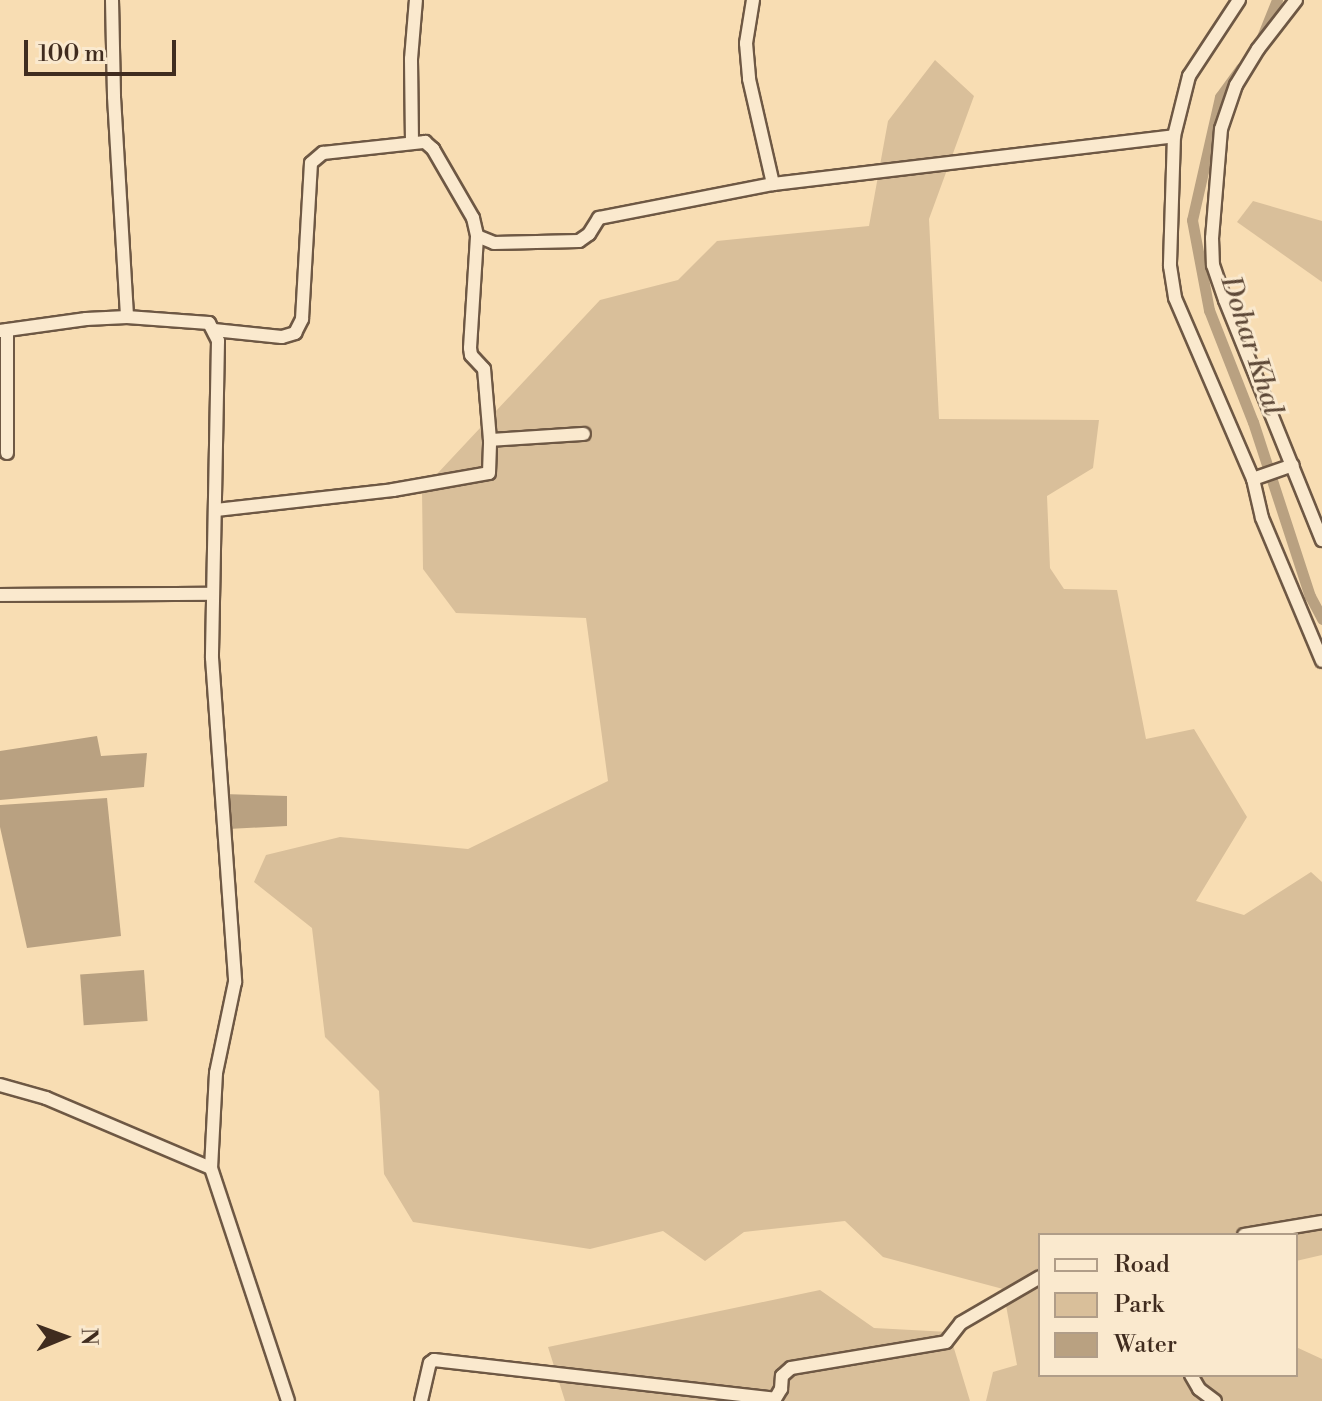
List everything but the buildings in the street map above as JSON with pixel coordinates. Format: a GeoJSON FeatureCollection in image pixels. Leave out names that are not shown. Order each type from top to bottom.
{"type":"FeatureCollection","features":[{"type":"Feature","properties":{"kind":"street"},"geometry":{"type":"LineString","coordinates":[[112,0],[114,97],[127,317]]}},
{"type":"Feature","properties":{"kind":"street"},"geometry":{"type":"LineString","coordinates":[[412,142],[411,59],[416,0]]}},
{"type":"Feature","properties":{"kind":"street"},"geometry":{"type":"LineString","coordinates":[[753,0],[746,43],[749,79],[773,184]]}},
{"type":"Feature","properties":{"kind":"street"},"geometry":{"type":"LineString","coordinates":[[1239,0],[1189,76],[1174,136],[1170,266],[1175,298],[1255,478],[1262,518],[1322,661]]}},
{"type":"Feature","properties":{"kind":"street"},"geometry":{"type":"LineString","coordinates":[[1296,0],[1258,49],[1236,85],[1221,129],[1212,238],[1213,265],[1286,467],[1322,540]]}},
{"type":"Feature","properties":{"kind":"street"},"geometry":{"type":"LineString","coordinates":[[477,236],[494,243],[579,241],[589,234],[599,218],[773,184],[1174,136]]}},
{"type":"Feature","properties":{"kind":"street"},"geometry":{"type":"LineString","coordinates":[[214,330],[282,337],[295,333],[302,319],[311,163],[323,153],[412,142],[425,142],[433,149],[473,218],[477,236],[470,348],[471,355],[484,369],[491,469],[484,474],[364,494],[216,510]]}},
{"type":"Feature","properties":{"kind":"street"},"geometry":{"type":"LineString","coordinates":[[7,453],[3,331],[86,319],[127,317],[209,323],[214,330],[218,341],[212,658],[235,982],[216,1073],[211,1168],[288,1401]]}},
{"type":"Feature","properties":{"kind":"street"},"geometry":{"type":"LineString","coordinates":[[490,440],[584,434]]}},
{"type":"Feature","properties":{"kind":"street"},"geometry":{"type":"LineString","coordinates":[[1255,478],[1286,467]]}},
{"type":"Feature","properties":{"kind":"street"},"geometry":{"type":"LineString","coordinates":[[0,595],[212,594]]}},
{"type":"Feature","properties":{"kind":"street"},"geometry":{"type":"LineString","coordinates":[[0,1085],[46,1098],[211,1168]]}},
{"type":"Feature","properties":{"kind":"street"},"geometry":{"type":"LineString","coordinates":[[1256,1233],[1322,1222]]}},
{"type":"Feature","properties":{"kind":"street"},"geometry":{"type":"LineString","coordinates":[[421,1401],[430,1363],[434,1360],[775,1399],[781,1389],[782,1376],[791,1368],[946,1342],[961,1323],[1038,1278]]}},
{"type":"Feature","properties":{"kind":"street"},"geometry":{"type":"LineString","coordinates":[[1192,1377],[1199,1389],[1215,1401]]}},
{"type":"Feature","properties":{"kind":"green space"},"geometry":{"type":"Polygon","coordinates":[[[935,60],[974,96],[929,219],[939,419],[1099,420],[1093,468],[1047,496],[1050,568],[1064,589],[1117,590],[1146,739],[1194,729],[1247,817],[1196,901],[1244,915],[1311,872],[1322,882],[1322,1255],[1298,1261],[1298,1233],[1038,1233],[1038,1377],[1298,1377],[1298,1348],[1322,1359],[1322,1401],[986,1401],[993,1372],[1017,1365],[1003,1289],[883,1257],[845,1221],[744,1232],[705,1261],[663,1231],[590,1249],[413,1222],[384,1174],[379,1091],[325,1037],[312,928],[254,882],[266,855],[340,837],[468,849],[608,781],[586,618],[456,613],[423,569],[422,490],[600,300],[678,280],[717,241],[869,226],[888,121],[935,60]]]}},
{"type":"Feature","properties":{"kind":"green space"},"geometry":{"type":"Polygon","coordinates":[[[1253,201],[1322,221],[1322,282],[1237,222],[1253,201]]]}},
{"type":"Feature","properties":{"kind":"green space"},"geometry":{"type":"Polygon","coordinates":[[[820,1290],[874,1328],[949,1332],[970,1401],[565,1401],[548,1347],[820,1290]]]}},
{"type":"Feature","properties":{"kind":"water"},"geometry":{"type":"Polygon","coordinates":[[[97,736],[101,756],[147,753],[144,787],[0,800],[0,751],[97,736]]]}},
{"type":"Feature","properties":{"kind":"water"},"geometry":{"type":"Polygon","coordinates":[[[223,794],[287,796],[287,826],[228,829],[223,794]]]}},
{"type":"Feature","properties":{"kind":"water"},"geometry":{"type":"Polygon","coordinates":[[[107,798],[121,936],[27,948],[0,827],[0,805],[107,798]]]}},
{"type":"Feature","properties":{"kind":"water"},"geometry":{"type":"Polygon","coordinates":[[[144,970],[148,1021],[84,1025],[80,974],[144,970]]]}},
{"type":"Feature","properties":{"kind":"waterway","name":"Dohar Khal"},"geometry":{"type":"LineString","coordinates":[[1262,37],[1277,0]]}},
{"type":"Feature","properties":{"kind":"waterway","name":"Dohar Khal"},"geometry":{"type":"LineString","coordinates":[[1241,68],[1220,97],[1192,220],[1209,310],[1253,422],[1310,596],[1322,619]]}}]}
